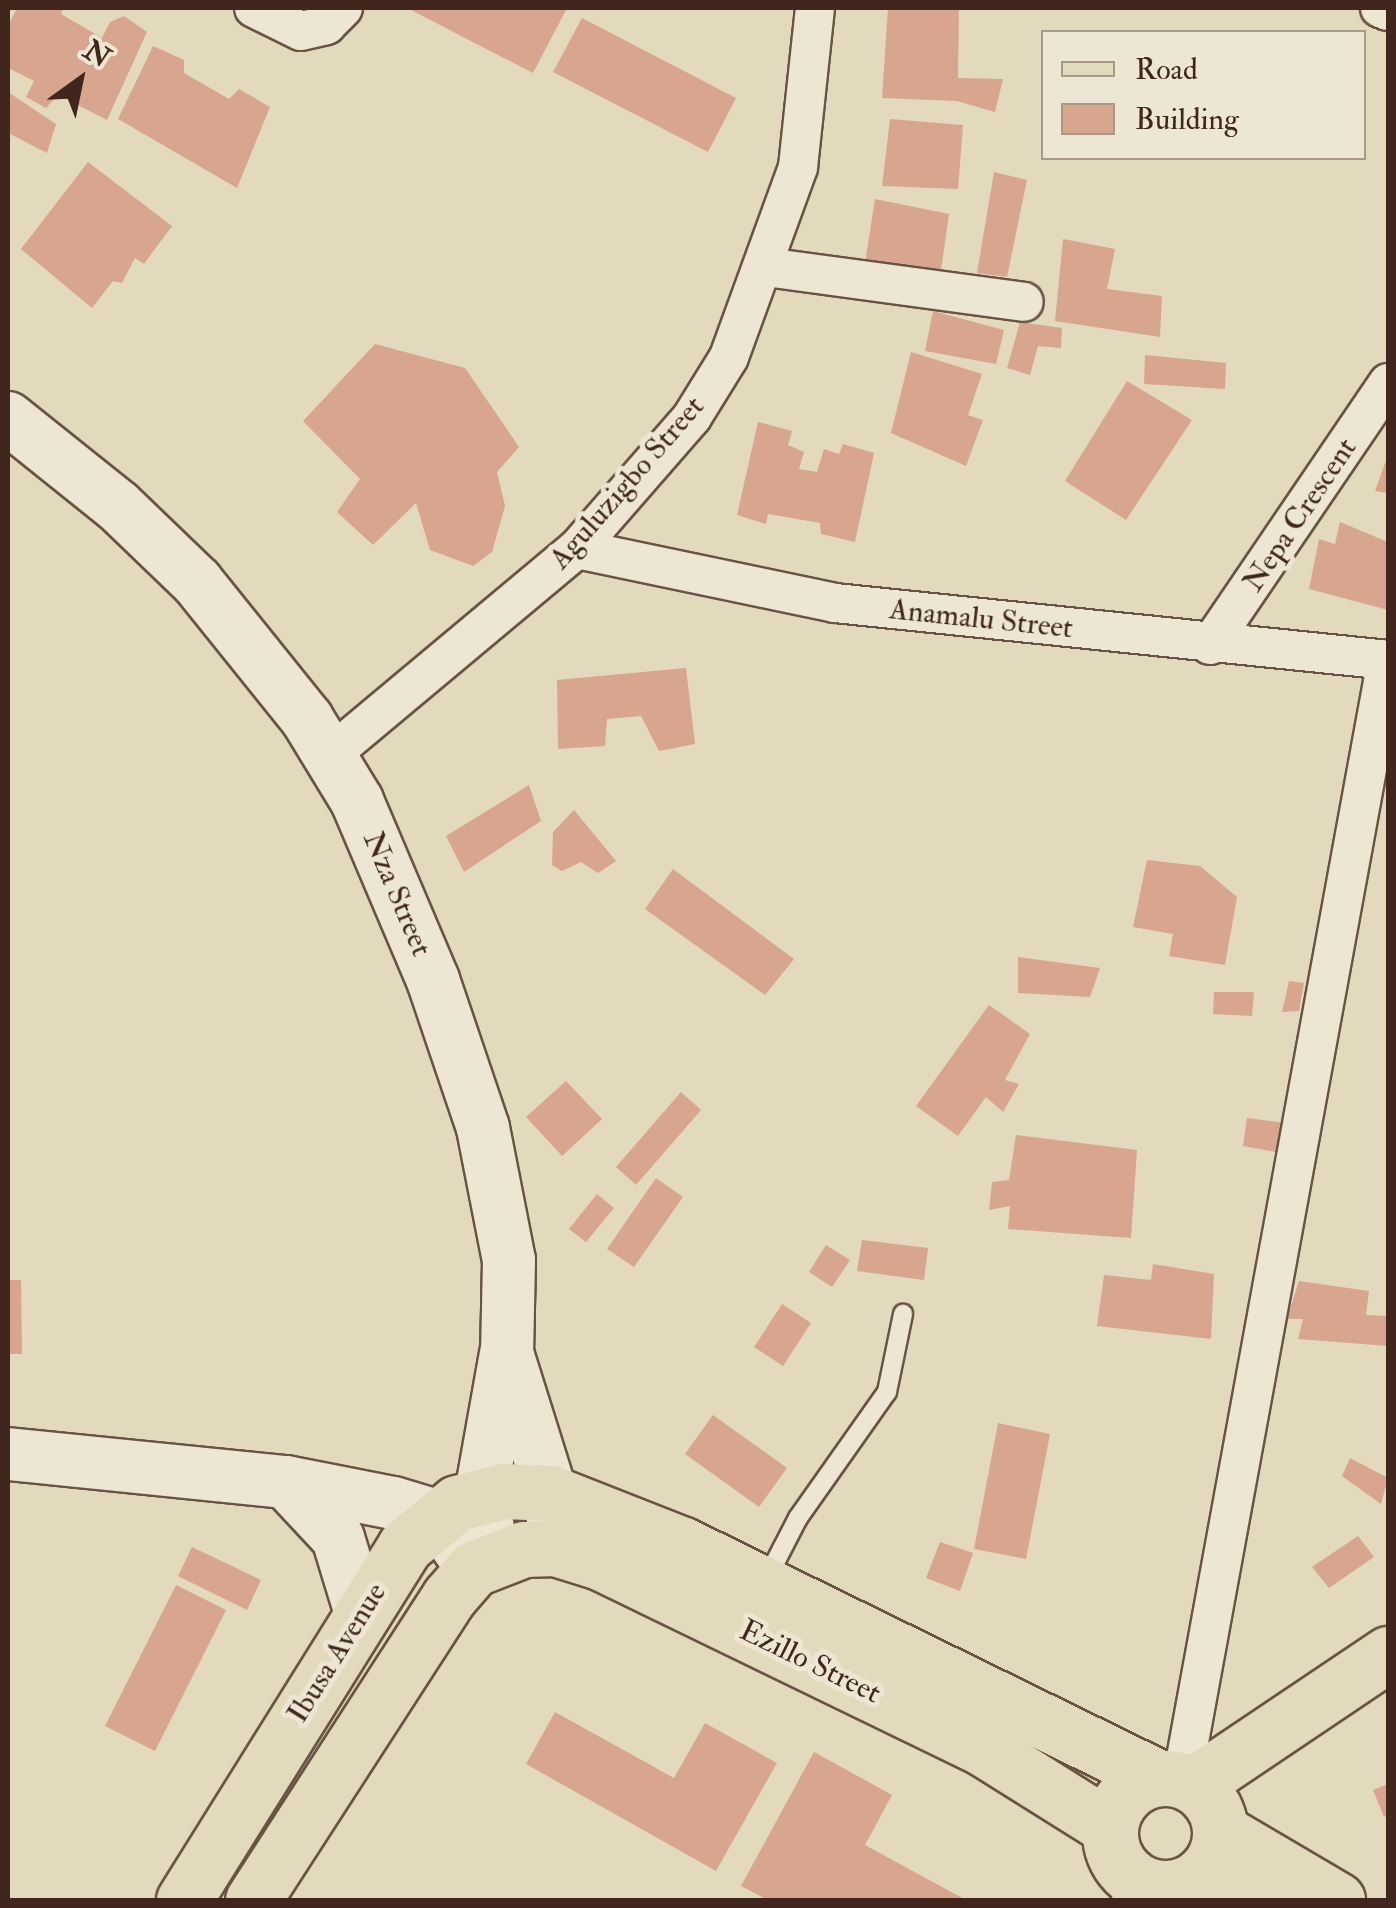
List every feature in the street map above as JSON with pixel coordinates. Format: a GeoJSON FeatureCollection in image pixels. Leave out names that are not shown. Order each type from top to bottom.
{"type":"FeatureCollection","features":[{"type":"Feature","properties":{"kind":"main road","name":"Ezillo Street"},"geometry":{"type":"LineString","coordinates":[[551,1493],[764,1583],[1178,1781]]}},
{"type":"Feature","properties":{"kind":"main road"},"geometry":{"type":"LineString","coordinates":[[459,1505],[551,1493]]}},
{"type":"Feature","properties":{"kind":"main road","name":"Ibusa Avenue"},"geometry":{"type":"LineString","coordinates":[[184,1900],[405,1546],[459,1505]]}},
{"type":"Feature","properties":{"kind":"main road","name":"Ezillo Street"},"geometry":{"type":"LineString","coordinates":[[484,1563],[555,1548],[600,1562],[982,1748],[1110,1827]]}},
{"type":"Feature","properties":{"kind":"main road"},"geometry":{"type":"LineString","coordinates":[[253,1900],[484,1563]]}},
{"type":"Feature","properties":{"kind":"main road"},"geometry":{"type":"LineString","coordinates":[[1178,1781],[1217,1813],[1212,1853],[1174,1888],[1141,1892],[1116,1861],[1110,1827],[1120,1799],[1178,1781],[1388,1654]]}},
{"type":"Feature","properties":{"kind":"main road"},"geometry":{"type":"LineString","coordinates":[[1212,1853],[1260,1900]]}},
{"type":"Feature","properties":{"kind":"main road"},"geometry":{"type":"LineString","coordinates":[[1212,1853],[1338,1900]]}},
{"type":"Feature","properties":{"kind":"street"},"geometry":{"type":"LineString","coordinates":[[254,8],[301,31],[326,24],[343,8]]}},
{"type":"Feature","properties":{"kind":"street","name":"Aguluzigbo Street"},"geometry":{"type":"LineString","coordinates":[[329,756],[577,548],[692,417],[730,357],[766,267],[798,167],[815,8]]}},
{"type":"Feature","properties":{"kind":"street"},"geometry":{"type":"LineString","coordinates":[[1380,8],[1388,11]]}},
{"type":"Feature","properties":{"kind":"street"},"geometry":{"type":"LineString","coordinates":[[766,267],[1024,302]]}},
{"type":"Feature","properties":{"kind":"street","name":"Nepa Crescent"},"geometry":{"type":"LineString","coordinates":[[1210,644],[1388,383]]}},
{"type":"Feature","properties":{"kind":"street","name":"Nza Street"},"geometry":{"type":"LineString","coordinates":[[8,418],[118,506],[197,582],[254,646],[357,801],[433,980],[483,1128],[508,1260],[507,1353],[551,1493],[555,1548]]}},
{"type":"Feature","properties":{"kind":"street","name":"Anamalu Street"},"geometry":{"type":"LineString","coordinates":[[577,548],[835,603],[1388,660]]}},
{"type":"Feature","properties":{"kind":"street"},"geometry":{"type":"LineString","coordinates":[[1178,1781],[1388,660]]}},
{"type":"Feature","properties":{"kind":"street"},"geometry":{"type":"LineString","coordinates":[[484,1563],[459,1505],[507,1353]]}},
{"type":"Feature","properties":{"kind":"street"},"geometry":{"type":"LineString","coordinates":[[8,1454],[286,1482],[459,1505]]}},
{"type":"Feature","properties":{"kind":"street"},"geometry":{"type":"LineString","coordinates":[[286,1482],[338,1538],[361,1612]]}},
{"type":"Feature","properties":{"kind":"lane"},"geometry":{"type":"LineString","coordinates":[[764,1583],[798,1518],[887,1392],[903,1314]]}},
{"type":"Feature","properties":{"kind":"building"},"geometry":{"type":"Polygon","coordinates":[[[17,8],[63,8],[61,14],[102,38],[110,22],[124,16],[147,32],[107,120],[58,95],[46,108],[26,97],[34,81],[8,68],[8,26],[17,8]]]}},
{"type":"Feature","properties":{"kind":"building"},"geometry":{"type":"Polygon","coordinates":[[[407,8],[567,8],[533,73],[407,8]]]}},
{"type":"Feature","properties":{"kind":"building"},"geometry":{"type":"Polygon","coordinates":[[[888,8],[959,8],[958,78],[1003,79],[995,112],[957,101],[882,98],[888,8]]]}},
{"type":"Feature","properties":{"kind":"building"},"geometry":{"type":"Polygon","coordinates":[[[582,18],[736,98],[708,152],[553,72],[582,18]]]}},
{"type":"Feature","properties":{"kind":"building"},"geometry":{"type":"Polygon","coordinates":[[[153,46],[184,60],[184,73],[229,99],[239,89],[270,107],[237,188],[118,119],[153,46]]]}},
{"type":"Feature","properties":{"kind":"building"},"geometry":{"type":"Polygon","coordinates":[[[8,92],[56,124],[47,153],[8,133],[8,92]]]}},
{"type":"Feature","properties":{"kind":"building"},"geometry":{"type":"Polygon","coordinates":[[[890,119],[963,125],[958,189],[882,186],[890,119]]]}},
{"type":"Feature","properties":{"kind":"building"},"geometry":{"type":"Polygon","coordinates":[[[88,162],[172,226],[144,264],[135,258],[122,283],[113,281],[92,308],[21,249],[88,162]]]}},
{"type":"Feature","properties":{"kind":"building"},"geometry":{"type":"Polygon","coordinates":[[[994,172],[1027,180],[1007,277],[977,273],[994,172]]]}},
{"type":"Feature","properties":{"kind":"building"},"geometry":{"type":"Polygon","coordinates":[[[875,199],[949,214],[940,277],[864,269],[875,199]]]}},
{"type":"Feature","properties":{"kind":"building"},"geometry":{"type":"Polygon","coordinates":[[[1063,239],[1115,249],[1107,289],[1162,296],[1160,337],[1055,321],[1063,239]]]}},
{"type":"Feature","properties":{"kind":"building"},"geometry":{"type":"Polygon","coordinates":[[[933,311],[1004,330],[996,364],[925,351],[933,311]]]}},
{"type":"Feature","properties":{"kind":"building"},"geometry":{"type":"Polygon","coordinates":[[[1020,322],[1062,328],[1061,348],[1038,346],[1030,375],[1007,368],[1020,322]]]}},
{"type":"Feature","properties":{"kind":"building"},"geometry":{"type":"Polygon","coordinates":[[[375,344],[465,368],[519,447],[497,472],[505,506],[492,552],[473,566],[430,550],[416,503],[373,545],[337,512],[360,479],[303,421],[375,344]]]}},
{"type":"Feature","properties":{"kind":"building"},"geometry":{"type":"Polygon","coordinates":[[[911,352],[982,374],[968,415],[983,420],[966,466],[891,433],[911,352]]]}},
{"type":"Feature","properties":{"kind":"building"},"geometry":{"type":"Polygon","coordinates":[[[1145,355],[1226,363],[1225,389],[1144,384],[1145,355]]]}},
{"type":"Feature","properties":{"kind":"building"},"geometry":{"type":"Polygon","coordinates":[[[1127,381],[1192,420],[1126,520],[1065,481],[1127,381]]]}},
{"type":"Feature","properties":{"kind":"building"},"geometry":{"type":"Polygon","coordinates":[[[758,422],[792,431],[788,445],[804,452],[799,469],[817,472],[824,449],[839,454],[843,444],[874,453],[855,542],[821,534],[820,523],[768,514],[766,524],[737,515],[758,422]]]}},
{"type":"Feature","properties":{"kind":"building"},"geometry":{"type":"Polygon","coordinates":[[[1388,455],[1388,493],[1375,491],[1388,455]]]}},
{"type":"Feature","properties":{"kind":"building"},"geometry":{"type":"Polygon","coordinates":[[[1340,522],[1388,542],[1388,610],[1309,589],[1319,539],[1335,544],[1340,522]]]}},
{"type":"Feature","properties":{"kind":"building"},"geometry":{"type":"Polygon","coordinates":[[[686,668],[695,744],[659,751],[641,716],[607,719],[605,746],[558,749],[557,680],[686,668]]]}},
{"type":"Feature","properties":{"kind":"building"},"geometry":{"type":"Polygon","coordinates":[[[529,785],[541,821],[464,872],[446,836],[529,785]]]}},
{"type":"Feature","properties":{"kind":"building"},"geometry":{"type":"Polygon","coordinates":[[[574,810],[616,861],[598,873],[581,862],[562,871],[552,865],[553,832],[574,810]]]}},
{"type":"Feature","properties":{"kind":"building"},"geometry":{"type":"Polygon","coordinates":[[[1147,860],[1200,866],[1237,897],[1225,965],[1169,956],[1173,934],[1133,927],[1147,860]]]}},
{"type":"Feature","properties":{"kind":"building"},"geometry":{"type":"Polygon","coordinates":[[[673,869],[794,959],[765,995],[645,909],[673,869]]]}},
{"type":"Feature","properties":{"kind":"building"},"geometry":{"type":"Polygon","coordinates":[[[1018,957],[1100,968],[1090,997],[1018,993],[1018,957]]]}},
{"type":"Feature","properties":{"kind":"building"},"geometry":{"type":"Polygon","coordinates":[[[1289,981],[1304,983],[1299,1011],[1282,1012],[1289,981]]]}},
{"type":"Feature","properties":{"kind":"building"},"geometry":{"type":"Polygon","coordinates":[[[1214,992],[1254,992],[1252,1016],[1213,1014],[1214,992]]]}},
{"type":"Feature","properties":{"kind":"building"},"geometry":{"type":"Polygon","coordinates":[[[989,1005],[1030,1034],[1005,1080],[1019,1084],[1003,1112],[986,1097],[958,1136],[916,1106],[989,1005]]]}},
{"type":"Feature","properties":{"kind":"building"},"geometry":{"type":"Polygon","coordinates":[[[566,1081],[602,1119],[562,1156],[526,1117],[566,1081]]]}},
{"type":"Feature","properties":{"kind":"building"},"geometry":{"type":"Polygon","coordinates":[[[681,1092],[701,1110],[636,1185],[616,1167],[681,1092]]]}},
{"type":"Feature","properties":{"kind":"building"},"geometry":{"type":"Polygon","coordinates":[[[1247,1118],[1294,1124],[1288,1154],[1243,1146],[1247,1118]]]}},
{"type":"Feature","properties":{"kind":"building"},"geometry":{"type":"Polygon","coordinates":[[[1016,1135],[1137,1150],[1131,1238],[1008,1229],[1010,1206],[989,1210],[992,1182],[1009,1180],[1016,1135]]]}},
{"type":"Feature","properties":{"kind":"building"},"geometry":{"type":"Polygon","coordinates":[[[656,1178],[683,1197],[634,1267],[607,1249],[656,1178]]]}},
{"type":"Feature","properties":{"kind":"building"},"geometry":{"type":"Polygon","coordinates":[[[597,1194],[614,1208],[586,1242],[569,1229],[597,1194]]]}},
{"type":"Feature","properties":{"kind":"building"},"geometry":{"type":"Polygon","coordinates":[[[862,1240],[928,1248],[924,1280],[857,1271],[862,1240]]]}},
{"type":"Feature","properties":{"kind":"building"},"geometry":{"type":"Polygon","coordinates":[[[826,1245],[850,1260],[832,1287],[809,1272],[826,1245]]]}},
{"type":"Feature","properties":{"kind":"building"},"geometry":{"type":"Polygon","coordinates":[[[1153,1264],[1214,1274],[1211,1339],[1097,1326],[1104,1275],[1151,1280],[1153,1264]]]}},
{"type":"Feature","properties":{"kind":"building"},"geometry":{"type":"Polygon","coordinates":[[[8,1280],[21,1280],[22,1354],[8,1354],[8,1280]]]}},
{"type":"Feature","properties":{"kind":"building"},"geometry":{"type":"Polygon","coordinates":[[[1299,1281],[1369,1291],[1366,1315],[1388,1316],[1388,1346],[1298,1339],[1303,1319],[1287,1319],[1299,1281]]]}},
{"type":"Feature","properties":{"kind":"building"},"geometry":{"type":"Polygon","coordinates":[[[782,1304],[811,1323],[783,1366],[754,1347],[782,1304]]]}},
{"type":"Feature","properties":{"kind":"building"},"geometry":{"type":"Polygon","coordinates":[[[713,1415],[787,1468],[759,1507],[685,1454],[713,1415]]]}},
{"type":"Feature","properties":{"kind":"building"},"geometry":{"type":"Polygon","coordinates":[[[998,1423],[1050,1434],[1026,1559],[974,1549],[998,1423]]]}},
{"type":"Feature","properties":{"kind":"building"},"geometry":{"type":"Polygon","coordinates":[[[1350,1458],[1388,1478],[1381,1504],[1342,1476],[1350,1458]]]}},
{"type":"Feature","properties":{"kind":"building"},"geometry":{"type":"Polygon","coordinates":[[[1358,1536],[1374,1557],[1329,1588],[1312,1567],[1358,1536]]]}},
{"type":"Feature","properties":{"kind":"building"},"geometry":{"type":"Polygon","coordinates":[[[940,1542],[973,1553],[960,1591],[926,1578],[940,1542]]]}},
{"type":"Feature","properties":{"kind":"building"},"geometry":{"type":"Polygon","coordinates":[[[192,1547],[261,1580],[247,1610],[178,1576],[192,1547]]]}},
{"type":"Feature","properties":{"kind":"building"},"geometry":{"type":"Polygon","coordinates":[[[176,1585],[226,1610],[155,1751],[105,1726],[176,1585]]]}},
{"type":"Feature","properties":{"kind":"building"},"geometry":{"type":"Polygon","coordinates":[[[555,1712],[674,1778],[705,1723],[777,1763],[716,1871],[526,1764],[555,1712]]]}},
{"type":"Feature","properties":{"kind":"building"},"geometry":{"type":"Polygon","coordinates":[[[814,1752],[892,1795],[865,1845],[966,1900],[768,1900],[741,1886],[814,1752]]]}},
{"type":"Feature","properties":{"kind":"building"},"geometry":{"type":"Polygon","coordinates":[[[1388,1784],[1388,1815],[1384,1817],[1373,1790],[1388,1784]]]}}]}
